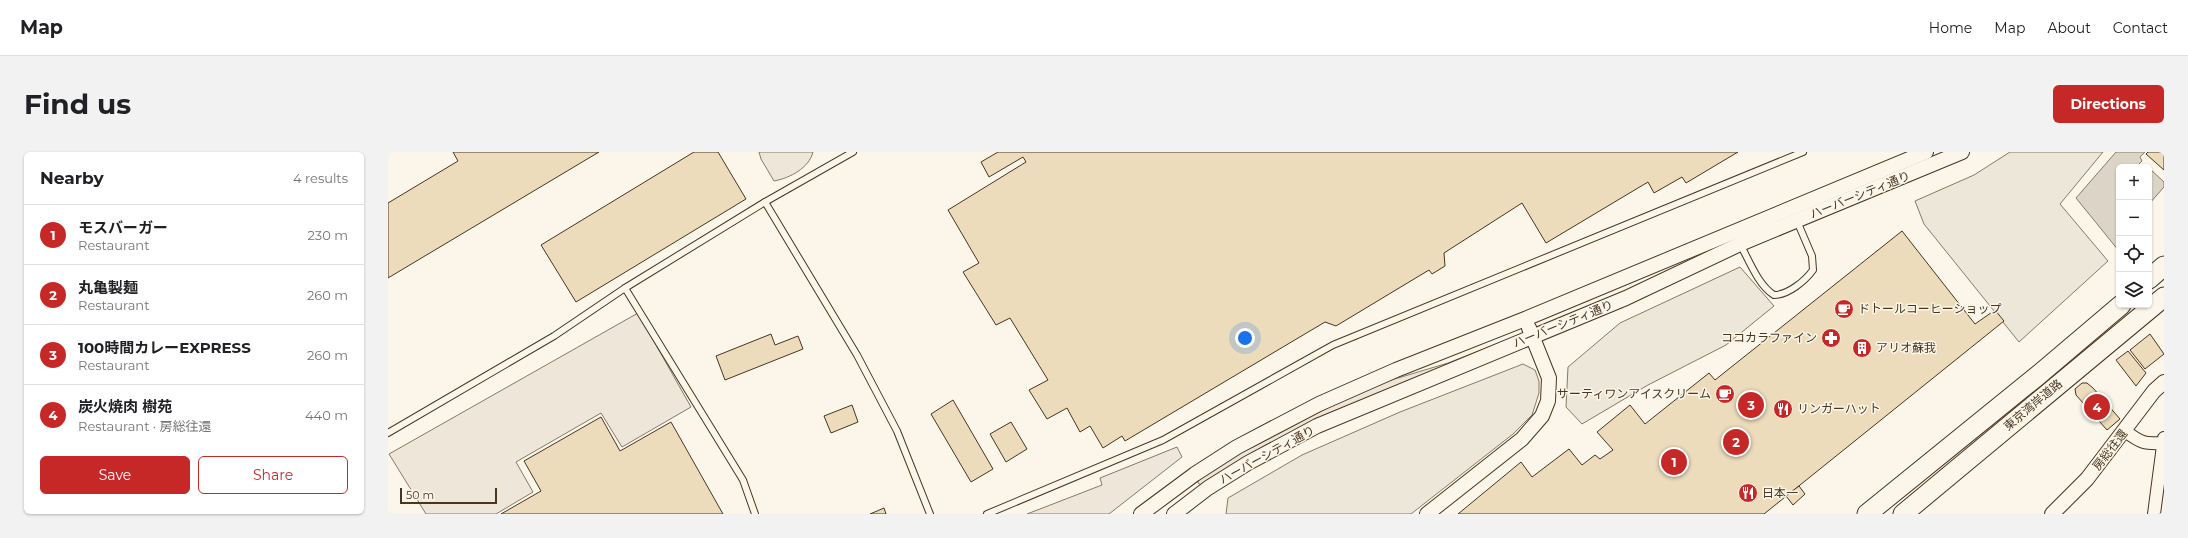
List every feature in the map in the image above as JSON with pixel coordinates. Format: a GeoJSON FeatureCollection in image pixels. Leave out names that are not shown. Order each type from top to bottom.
{"type":"FeatureCollection","features":[{"type":"Feature","properties":{"kind":"highway"},"geometry":{"type":"LineString","coordinates":[[2152,276],[2164,266]]}},
{"type":"Feature","properties":{"kind":"highway","name":"東京湾岸道路"},"geometry":{"type":"LineString","coordinates":[[1903,514],[2163,301]]}},
{"type":"Feature","properties":{"kind":"highway","name":"東京湾岸道路"},"geometry":{"type":"LineString","coordinates":[[1867,514],[2036,377],[2117,308]]}},
{"type":"Feature","properties":{"kind":"street","name":"ハーバーシティ通り"},"geometry":{"type":"LineString","coordinates":[[1141,514],[1162,497],[1237,447],[1319,404],[1396,370],[1525,319],[1926,152]]}},
{"type":"Feature","properties":{"kind":"street","name":"ハーバーシティ通り"},"geometry":{"type":"LineString","coordinates":[[1182,512],[1208,488],[1281,444],[1372,402],[1626,298],[1740,244],[1962,152]]}},
{"type":"Feature","properties":{"kind":"street"},"geometry":{"type":"LineString","coordinates":[[1427,514],[1522,439],[1542,416],[1548,401],[1549,378],[1525,319]]}},
{"type":"Feature","properties":{"kind":"street","name":"房総往還"},"geometry":{"type":"LineString","coordinates":[[2052,514],[2087,479],[2154,391],[2164,382]]}},
{"type":"Feature","properties":{"kind":"street"},"geometry":{"type":"LineString","coordinates":[[2125,431],[2140,443],[2150,445],[2164,442],[2154,514]]}},
{"type":"Feature","properties":{"kind":"street"},"geometry":{"type":"LineString","coordinates":[[1162,497],[1182,512]]}},
{"type":"Feature","properties":{"kind":"street"},"geometry":{"type":"LineString","coordinates":[[1162,497],[1165,514]]}},
{"type":"Feature","properties":{"kind":"lane"},"geometry":{"type":"LineString","coordinates":[[388,434],[554,336],[625,288],[765,202],[853,152]]}},
{"type":"Feature","properties":{"kind":"lane"},"geometry":{"type":"LineString","coordinates":[[987,514],[1163,440],[1333,345],[1803,152]]}},
{"type":"Feature","properties":{"kind":"lane"},"geometry":{"type":"LineString","coordinates":[[765,202],[858,355],[897,431],[930,514]]}},
{"type":"Feature","properties":{"kind":"lane"},"geometry":{"type":"LineString","coordinates":[[1740,244],[1751,265],[1769,292],[1774,295],[1786,292],[1809,276],[1813,270],[1812,256],[1797,221]]}},
{"type":"Feature","properties":{"kind":"lane"},"geometry":{"type":"LineString","coordinates":[[625,288],[743,480],[755,514]]}},
{"type":"Feature","properties":{"kind":"shaded area"},"geometry":{"type":"Polygon","coordinates":[[[759,152],[813,152],[811,158],[798,171],[792,175],[774,181],[761,159],[759,152]]]}},
{"type":"Feature","properties":{"kind":"shaded area"},"geometry":{"type":"Polygon","coordinates":[[[2010,152],[2103,152],[2060,204],[2108,261],[2019,342],[1924,224],[1915,201],[1974,175],[2010,152]]]}},
{"type":"Feature","properties":{"kind":"shaded area"},"geometry":{"type":"Polygon","coordinates":[[[2116,152],[2145,152],[2140,157],[2142,161],[2139,164],[2116,164],[2116,247],[2076,198],[2116,152]]]}},
{"type":"Feature","properties":{"kind":"shaded area"},"geometry":{"type":"Polygon","coordinates":[[[2152,171],[2164,182],[2164,187],[2152,201],[2152,171]]]}},
{"type":"Feature","properties":{"kind":"shaded area"},"geometry":{"type":"Polygon","coordinates":[[[1740,267],[1774,306],[1726,345],[1648,385],[1582,424],[1566,407],[1568,367],[1620,323],[1740,267]]]}},
{"type":"Feature","properties":{"kind":"shaded area"},"geometry":{"type":"Polygon","coordinates":[[[638,313],[691,407],[622,447],[601,413],[516,462],[533,492],[496,514],[426,514],[389,454],[638,313]]]}},
{"type":"Feature","properties":{"kind":"shaded area"},"geometry":{"type":"Polygon","coordinates":[[[1504,341],[1201,485],[1198,483],[1198,480],[1233,457],[1345,399],[1388,381],[1448,363],[1504,341]]]}},
{"type":"Feature","properties":{"kind":"shaded area"},"geometry":{"type":"Polygon","coordinates":[[[1523,364],[1535,370],[1539,381],[1539,393],[1532,415],[1513,434],[1411,514],[1226,514],[1228,498],[1302,455],[1400,412],[1523,364]]]}},
{"type":"Feature","properties":{"kind":"shaded area"},"geometry":{"type":"Polygon","coordinates":[[[1177,447],[1182,457],[1109,514],[1027,514],[1102,485],[1100,478],[1177,447]]]}},
{"type":"Feature","properties":{"kind":"building"},"geometry":{"type":"Polygon","coordinates":[[[453,152],[599,152],[388,278],[388,203],[458,161],[453,152]]]}},
{"type":"Feature","properties":{"kind":"building"},"geometry":{"type":"Polygon","coordinates":[[[694,152],[718,152],[746,199],[576,302],[541,245],[694,152]]]}},
{"type":"Feature","properties":{"kind":"building"},"geometry":{"type":"Polygon","coordinates":[[[998,152],[1738,152],[1686,183],[1682,177],[1654,193],[1648,182],[1546,243],[1522,203],[1444,253],[1445,266],[1432,274],[1429,270],[1336,326],[1325,322],[1125,441],[1122,436],[1103,448],[1090,426],[1080,432],[1067,408],[1047,419],[1029,390],[1048,380],[1010,318],[996,325],[963,272],[979,263],[948,210],[1026,162],[1023,157],[989,177],[981,162],[998,152]]]}},
{"type":"Feature","properties":{"kind":"building"},"geometry":{"type":"Polygon","coordinates":[[[2148,152],[2164,152],[2164,170],[2146,154],[2148,152]]]}},
{"type":"Feature","properties":{"kind":"building","name":"アリオ蘇我"},"geometry":{"type":"Polygon","coordinates":[[[1902,231],[1975,324],[1995,310],[2004,321],[1764,514],[1458,514],[1521,462],[1532,477],[1569,449],[1582,465],[1595,455],[1600,459],[1613,450],[1597,432],[1630,405],[1645,424],[1709,373],[1715,380],[1902,231]]]}},
{"type":"Feature","properties":{"kind":"building"},"geometry":{"type":"Polygon","coordinates":[[[771,334],[775,345],[798,336],[803,349],[725,380],[716,356],[771,334]]]}},
{"type":"Feature","properties":{"kind":"building"},"geometry":{"type":"Polygon","coordinates":[[[2150,334],[2164,354],[2145,369],[2130,350],[2150,334]]]}},
{"type":"Feature","properties":{"kind":"building"},"geometry":{"type":"Polygon","coordinates":[[[2128,351],[2146,373],[2136,386],[2116,360],[2128,351]]]}},
{"type":"Feature","properties":{"kind":"building"},"geometry":{"type":"Polygon","coordinates":[[[2082,383],[2087,383],[2093,388],[2120,419],[2107,430],[2076,395],[2075,389],[2082,383]]]}},
{"type":"Feature","properties":{"kind":"building"},"geometry":{"type":"Polygon","coordinates":[[[953,400],[993,469],[971,482],[931,414],[953,400]]]}},
{"type":"Feature","properties":{"kind":"building"},"geometry":{"type":"Polygon","coordinates":[[[852,405],[858,422],[831,433],[824,416],[852,405]]]}},
{"type":"Feature","properties":{"kind":"building"},"geometry":{"type":"Polygon","coordinates":[[[601,417],[620,451],[671,422],[723,514],[501,514],[541,491],[524,461],[601,417]]]}},
{"type":"Feature","properties":{"kind":"building"},"geometry":{"type":"Polygon","coordinates":[[[1011,422],[1027,449],[1006,462],[990,434],[1011,422]]]}},
{"type":"Feature","properties":{"kind":"building"},"geometry":{"type":"Polygon","coordinates":[[[1799,486],[1805,494],[1793,505],[1786,496],[1799,486]]]}},
{"type":"Feature","properties":{"kind":"building"},"geometry":{"type":"Polygon","coordinates":[[[884,508],[886,514],[870,514],[884,508]]]}},
{"type":"Feature","properties":{"kind":"place","name":"ドトールコーヒーショップ"},"geometry":{"type":"Point","coordinates":[1844,309]}},
{"type":"Feature","properties":{"kind":"place","name":"ココカラファイン"},"geometry":{"type":"Point","coordinates":[1831,338]}},
{"type":"Feature","properties":{"kind":"place","name":"アリオ蘇我"},"geometry":{"type":"Point","coordinates":[1862,348]}},
{"type":"Feature","properties":{"kind":"place","name":"サーティワンアイスクリーム"},"geometry":{"type":"Point","coordinates":[1725,394]}},
{"type":"Feature","properties":{"kind":"place","name":"100時間カレーEXPRESS"},"geometry":{"type":"Point","coordinates":[1751,405]}},
{"type":"Feature","properties":{"kind":"place","name":"炭火焼肉 樹苑"},"geometry":{"type":"Point","coordinates":[2097,407]}},
{"type":"Feature","properties":{"kind":"place","name":"リンガーハット"},"geometry":{"type":"Point","coordinates":[1783,409]}},
{"type":"Feature","properties":{"kind":"place","name":"丸亀製麺"},"geometry":{"type":"Point","coordinates":[1736,442]}},
{"type":"Feature","properties":{"kind":"place","name":"モスバーガー"},"geometry":{"type":"Point","coordinates":[1674,462]}},
{"type":"Feature","properties":{"kind":"place","name":"日本一"},"geometry":{"type":"Point","coordinates":[1748,493]}}]}
